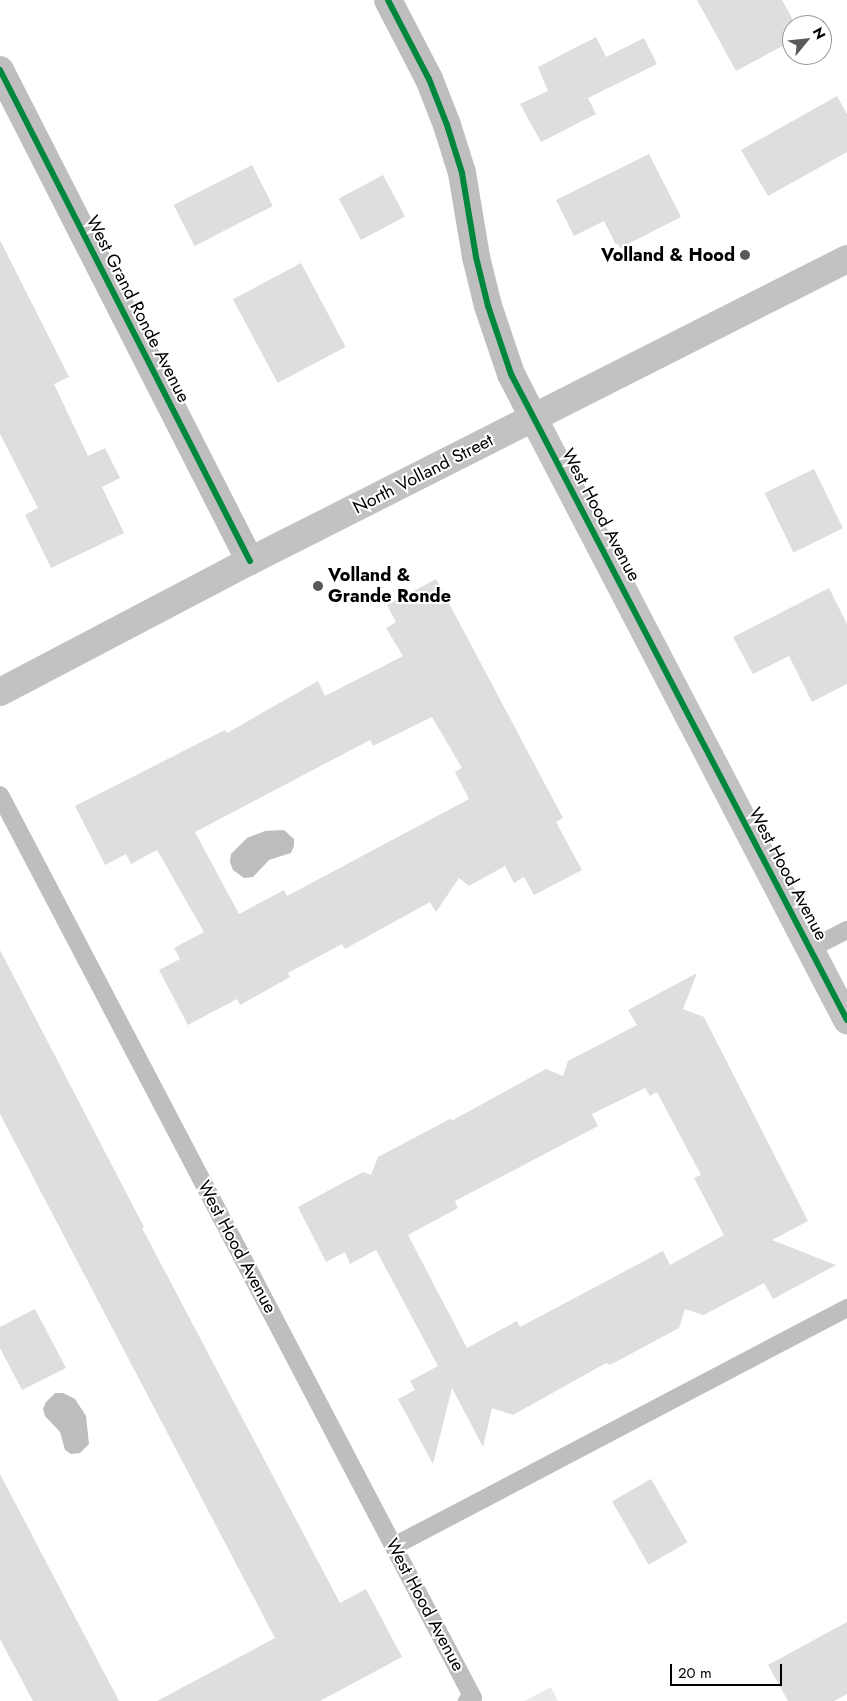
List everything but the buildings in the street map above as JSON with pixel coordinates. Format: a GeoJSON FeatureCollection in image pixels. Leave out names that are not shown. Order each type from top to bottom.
{"type":"FeatureCollection","features":[{"type":"Feature","properties":{"kind":"main road","name":"North Volland Street"},"geometry":{"type":"LineString","coordinates":[[0,692],[250,561],[534,419],[847,258]]}},
{"type":"Feature","properties":{"kind":"main road","name":"West Hood Avenue"},"geometry":{"type":"LineString","coordinates":[[534,419],[847,1020]]}},
{"type":"Feature","properties":{"kind":"street","name":"West Hood Avenue"},"geometry":{"type":"LineString","coordinates":[[388,0],[428,80],[447,125],[462,173],[476,258],[488,306],[511,374],[534,419]]}},
{"type":"Feature","properties":{"kind":"street","name":"West Grand Ronde Avenue"},"geometry":{"type":"LineString","coordinates":[[0,70],[250,561]]}},
{"type":"Feature","properties":{"kind":"lane","name":"West Hood Avenue"},"geometry":{"type":"LineString","coordinates":[[0,796],[394,1546],[470,1699]]}},
{"type":"Feature","properties":{"kind":"lane"},"geometry":{"type":"LineString","coordinates":[[810,950],[847,930]]}},
{"type":"Feature","properties":{"kind":"lane"},"geometry":{"type":"LineString","coordinates":[[394,1546],[847,1308]]}},
{"type":"Feature","properties":{"kind":"shaded area"},"geometry":{"type":"Polygon","coordinates":[[[284,830],[294,839],[291,853],[269,860],[253,877],[244,878],[233,870],[230,862],[231,854],[247,838],[265,831],[284,830]]]}},
{"type":"Feature","properties":{"kind":"shaded area"},"geometry":{"type":"Polygon","coordinates":[[[55,1393],[63,1393],[75,1399],[86,1416],[89,1444],[80,1453],[71,1454],[65,1450],[60,1432],[45,1416],[43,1409],[46,1402],[55,1393]]]}},
{"type":"Feature","properties":{"kind":"shaded area"},"geometry":{"type":"Polygon","coordinates":[[[551,1687],[558,1701],[524,1701],[551,1687]]]}},
{"type":"Feature","properties":{"kind":"cycle path"},"geometry":{"type":"LineString","coordinates":[[388,0],[429,79],[447,125],[462,173],[476,257],[488,306],[511,374],[847,1020]]}},
{"type":"Feature","properties":{"kind":"cycle path"},"geometry":{"type":"LineString","coordinates":[[0,70],[250,561]]}},
{"type":"Feature","properties":{"kind":"place","name":"Volland & Hood"},"geometry":{"type":"Point","coordinates":[745,255]}},
{"type":"Feature","properties":{"kind":"place","name":"Volland & Grande Ronde"},"geometry":{"type":"Point","coordinates":[318,586]}}]}
